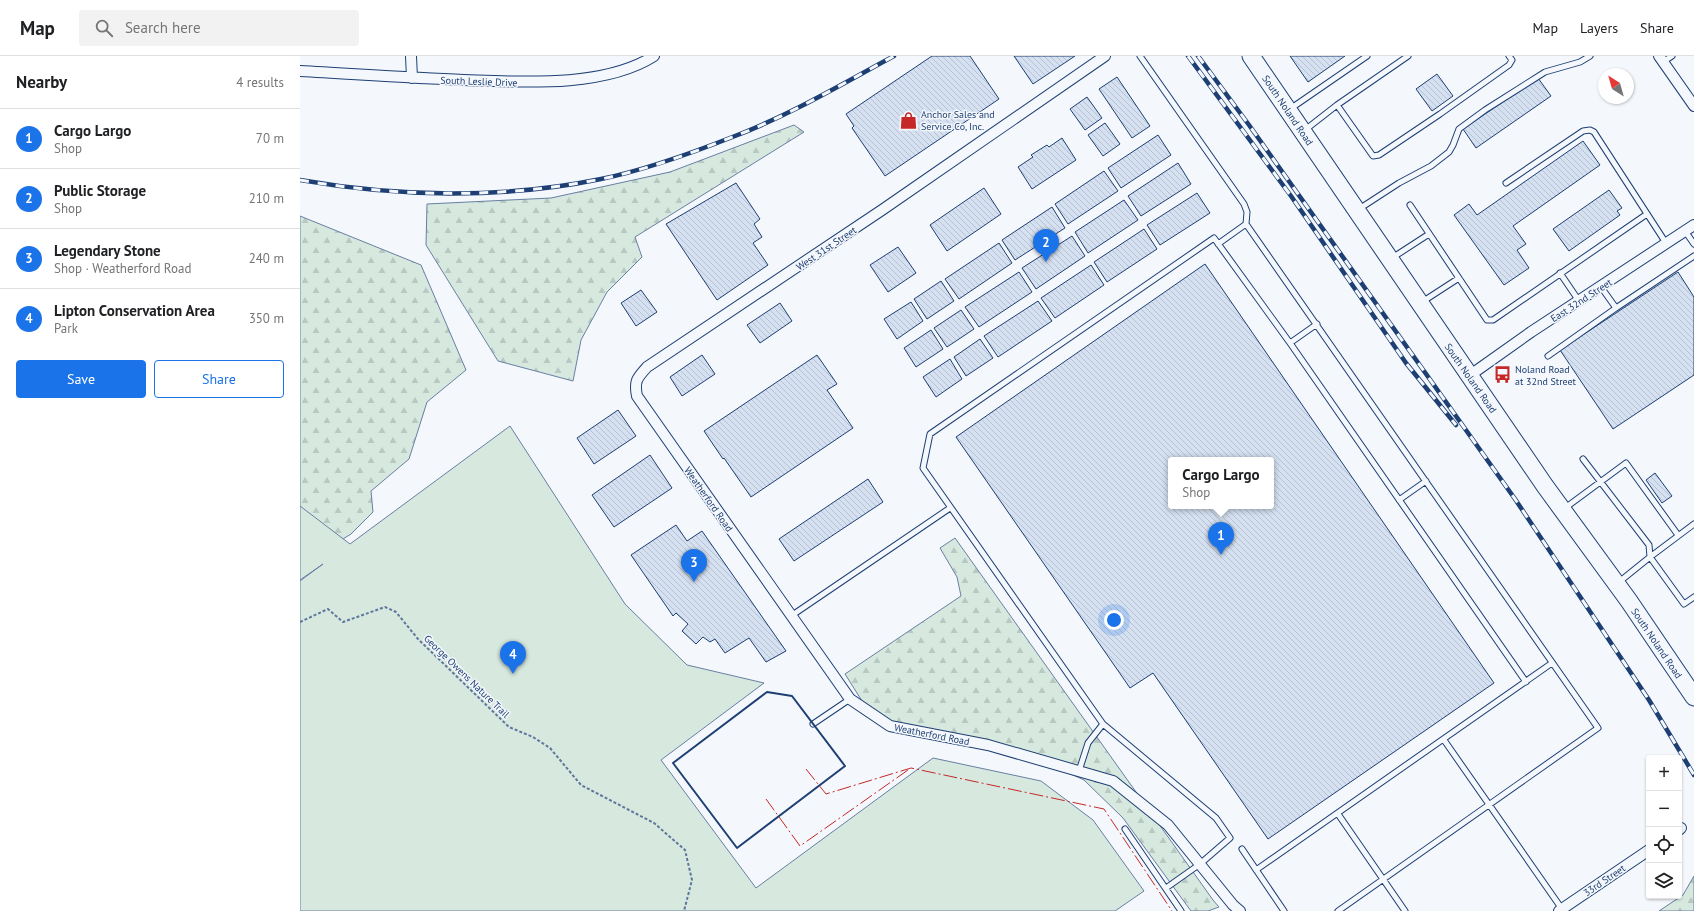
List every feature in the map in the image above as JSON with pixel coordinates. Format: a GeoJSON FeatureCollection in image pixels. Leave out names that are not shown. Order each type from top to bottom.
{"type":"FeatureCollection","features":[{"type":"Feature","properties":{"kind":"main road","name":"South Noland Road"},"geometry":{"type":"LineString","coordinates":[[1251,56],[1469,376],[1694,697]]}},
{"type":"Feature","properties":{"kind":"street"},"geometry":{"type":"LineString","coordinates":[[411,56],[412,78]]}},
{"type":"Feature","properties":{"kind":"street","name":"South Leslie Drive"},"geometry":{"type":"LineString","coordinates":[[300,71],[412,78],[527,82],[561,81],[606,75],[646,61],[654,56]]}},
{"type":"Feature","properties":{"kind":"street","name":"West 31st Street"},"geometry":{"type":"LineString","coordinates":[[636,392],[635,387],[637,378],[646,367],[882,210],[1105,56]]}},
{"type":"Feature","properties":{"kind":"street"},"geometry":{"type":"LineString","coordinates":[[1661,59],[1694,106]]}},
{"type":"Feature","properties":{"kind":"street","name":"East 32nd Street"},"geometry":{"type":"LineString","coordinates":[[1469,376],[1694,225]]}},
{"type":"Feature","properties":{"kind":"street","name":"Weatherford Road"},"geometry":{"type":"LineString","coordinates":[[636,392],[637,396],[850,699],[890,726],[988,745],[1113,781],[1168,825],[1233,905],[1240,911]]}},
{"type":"Feature","properties":{"kind":"street","name":"33rd Street"},"geometry":{"type":"LineString","coordinates":[[1560,910],[1646,852]]}},
{"type":"Feature","properties":{"kind":"lane"},"geometry":{"type":"LineString","coordinates":[[1140,56],[1244,204],[1247,212],[1246,224],[1598,728],[1338,911]]}},
{"type":"Feature","properties":{"kind":"lane"},"geometry":{"type":"LineString","coordinates":[[1288,110],[1366,56]]}},
{"type":"Feature","properties":{"kind":"lane"},"geometry":{"type":"LineString","coordinates":[[1302,132],[1337,104],[1408,56]]}},
{"type":"Feature","properties":{"kind":"lane"},"geometry":{"type":"LineString","coordinates":[[1337,104],[1373,156],[1379,155],[1509,65],[1512,60],[1509,56]]}},
{"type":"Feature","properties":{"kind":"lane"},"geometry":{"type":"LineString","coordinates":[[1356,211],[1399,183],[1431,166],[1449,152],[1454,145],[1459,129],[1485,110],[1545,72],[1580,62],[1590,56]]}},
{"type":"Feature","properties":{"kind":"lane"},"geometry":{"type":"LineString","coordinates":[[1661,59],[1672,56]]}},
{"type":"Feature","properties":{"kind":"lane"},"geometry":{"type":"LineString","coordinates":[[1506,183],[1583,131],[1590,130],[1594,132],[1666,244]]}},
{"type":"Feature","properties":{"kind":"lane"},"geometry":{"type":"LineString","coordinates":[[1410,205],[1487,320],[1493,320],[1647,214]]}},
{"type":"Feature","properties":{"kind":"lane"},"geometry":{"type":"LineString","coordinates":[[1218,244],[1246,224]]}},
{"type":"Feature","properties":{"kind":"lane"},"geometry":{"type":"LineString","coordinates":[[1685,231],[1694,244]]}},
{"type":"Feature","properties":{"kind":"lane"},"geometry":{"type":"LineString","coordinates":[[1390,260],[1430,234]]}},
{"type":"Feature","properties":{"kind":"lane"},"geometry":{"type":"LineString","coordinates":[[1166,888],[1200,864],[1230,838],[1216,818],[1103,724],[923,468],[930,434],[1214,238],[1290,343],[1526,682]]}},
{"type":"Feature","properties":{"kind":"lane"},"geometry":{"type":"LineString","coordinates":[[1548,356],[1694,256]]}},
{"type":"Feature","properties":{"kind":"lane"},"geometry":{"type":"LineString","coordinates":[[1560,273],[1579,301]]}},
{"type":"Feature","properties":{"kind":"lane"},"geometry":{"type":"LineString","coordinates":[[1420,304],[1459,278]]}},
{"type":"Feature","properties":{"kind":"lane"},"geometry":{"type":"LineString","coordinates":[[1601,287],[1616,308]]}},
{"type":"Feature","properties":{"kind":"lane"},"geometry":{"type":"LineString","coordinates":[[1290,343],[1317,324]]}},
{"type":"Feature","properties":{"kind":"lane"},"geometry":{"type":"LineString","coordinates":[[1583,459],[1649,545],[1650,557],[1684,604],[1694,597]]}},
{"type":"Feature","properties":{"kind":"lane"},"geometry":{"type":"LineString","coordinates":[[1562,510],[1626,463],[1678,535]]}},
{"type":"Feature","properties":{"kind":"lane"},"geometry":{"type":"LineString","coordinates":[[1399,500],[1426,481]]}},
{"type":"Feature","properties":{"kind":"lane"},"geometry":{"type":"LineString","coordinates":[[791,616],[950,508]]}},
{"type":"Feature","properties":{"kind":"lane"},"geometry":{"type":"LineString","coordinates":[[1616,584],[1694,524]]}},
{"type":"Feature","properties":{"kind":"lane"},"geometry":{"type":"LineString","coordinates":[[1256,870],[1444,740],[1552,663]]}},
{"type":"Feature","properties":{"kind":"lane"},"geometry":{"type":"LineString","coordinates":[[813,724],[850,699]]}},
{"type":"Feature","properties":{"kind":"lane"},"geometry":{"type":"LineString","coordinates":[[1079,771],[1088,743],[1103,724]]}},
{"type":"Feature","properties":{"kind":"lane"},"geometry":{"type":"LineString","coordinates":[[1444,740],[1560,910]]}},
{"type":"Feature","properties":{"kind":"lane"},"geometry":{"type":"LineString","coordinates":[[1338,814],[1405,911]]}},
{"type":"Feature","properties":{"kind":"lane"},"geometry":{"type":"LineString","coordinates":[[1125,829],[1181,911]]}},
{"type":"Feature","properties":{"kind":"lane"},"geometry":{"type":"LineString","coordinates":[[1242,849],[1284,911]]}},
{"type":"Feature","properties":{"kind":"path","name":"George Owens Nature Trail"},"geometry":{"type":"LineString","coordinates":[[300,622],[328,609],[343,622],[385,607],[396,612],[418,639],[509,728],[533,737],[550,748],[581,785],[654,823],[685,850],[692,880],[684,911]]}},
{"type":"Feature","properties":{"kind":"green space"},"geometry":{"type":"Polygon","coordinates":[[[794,125],[804,132],[635,237],[642,257],[607,292],[581,340],[573,381],[498,361],[426,245],[427,204],[551,198],[670,172],[794,125]]]}},
{"type":"Feature","properties":{"kind":"green space"},"geometry":{"type":"Polygon","coordinates":[[[300,216],[421,265],[466,370],[427,402],[409,459],[371,491],[373,512],[351,534],[309,560],[300,556],[300,216]]]}},
{"type":"Feature","properties":{"kind":"green space"},"geometry":{"type":"Polygon","coordinates":[[[510,426],[625,604],[687,665],[764,683],[661,760],[756,888],[933,758],[1041,781],[1093,820],[1144,891],[1115,911],[300,911],[300,581],[323,564],[300,580],[300,506],[350,544],[510,426]]]}},
{"type":"Feature","properties":{"kind":"green space"},"geometry":{"type":"Polygon","coordinates":[[[955,538],[1219,907],[1208,911],[1191,911],[1123,818],[1084,780],[1049,764],[884,722],[862,701],[845,674],[961,596],[957,577],[940,548],[955,538]]]}},
{"type":"Feature","properties":{"kind":"green space"},"geometry":{"type":"Polygon","coordinates":[[[1694,876],[1694,911],[1659,911],[1677,899],[1682,899],[1694,876]]]}},
{"type":"Feature","properties":{"kind":"building","name":"Anchor Sales and Service Co, Inc."},"geometry":{"type":"Polygon","coordinates":[[[932,56],[970,56],[999,99],[885,176],[852,128],[854,126],[846,114],[932,56]]]}},
{"type":"Feature","properties":{"kind":"building"},"geometry":{"type":"Polygon","coordinates":[[[1014,56],[1075,56],[1033,84],[1014,56]]]}},
{"type":"Feature","properties":{"kind":"building"},"geometry":{"type":"Polygon","coordinates":[[[1290,56],[1345,56],[1308,82],[1290,56]]]}},
{"type":"Feature","properties":{"kind":"building"},"geometry":{"type":"Polygon","coordinates":[[[1437,74],[1453,96],[1432,111],[1416,89],[1437,74]]]}},
{"type":"Feature","properties":{"kind":"building"},"geometry":{"type":"Polygon","coordinates":[[[1117,77],[1150,126],[1132,138],[1099,89],[1117,77]]]}},
{"type":"Feature","properties":{"kind":"building"},"geometry":{"type":"Polygon","coordinates":[[[1538,78],[1551,96],[1476,148],[1463,129],[1538,78]]]}},
{"type":"Feature","properties":{"kind":"building"},"geometry":{"type":"Polygon","coordinates":[[[1087,97],[1102,118],[1085,130],[1070,109],[1087,97]]]}},
{"type":"Feature","properties":{"kind":"building"},"geometry":{"type":"Polygon","coordinates":[[[1105,123],[1120,144],[1103,156],[1088,135],[1105,123]]]}},
{"type":"Feature","properties":{"kind":"building"},"geometry":{"type":"Polygon","coordinates":[[[1158,135],[1171,155],[1121,188],[1108,168],[1158,135]]]}},
{"type":"Feature","properties":{"kind":"building"},"geometry":{"type":"Polygon","coordinates":[[[1062,138],[1076,160],[1032,189],[1018,167],[1033,157],[1031,155],[1047,145],[1049,147],[1062,138]]]}},
{"type":"Feature","properties":{"kind":"building"},"geometry":{"type":"Polygon","coordinates":[[[1583,141],[1600,165],[1513,226],[1526,244],[1517,250],[1529,268],[1504,285],[1454,215],[1469,204],[1477,215],[1583,141]]]}},
{"type":"Feature","properties":{"kind":"building"},"geometry":{"type":"Polygon","coordinates":[[[1178,163],[1191,184],[1141,216],[1128,196],[1178,163]]]}},
{"type":"Feature","properties":{"kind":"building"},"geometry":{"type":"Polygon","coordinates":[[[1104,171],[1118,191],[1068,224],[1055,204],[1104,171]]]}},
{"type":"Feature","properties":{"kind":"building"},"geometry":{"type":"Polygon","coordinates":[[[736,183],[760,219],[754,224],[762,237],[753,243],[768,265],[717,300],[666,224],[736,183]]]}},
{"type":"Feature","properties":{"kind":"building"},"geometry":{"type":"Polygon","coordinates":[[[984,188],[1001,214],[947,251],[930,225],[984,188]]]}},
{"type":"Feature","properties":{"kind":"building"},"geometry":{"type":"Polygon","coordinates":[[[1609,190],[1622,208],[1617,211],[1620,215],[1569,251],[1553,229],[1609,190]]]}},
{"type":"Feature","properties":{"kind":"building"},"geometry":{"type":"Polygon","coordinates":[[[1197,193],[1210,213],[1160,245],[1147,225],[1197,193]]]}},
{"type":"Feature","properties":{"kind":"building"},"geometry":{"type":"Polygon","coordinates":[[[1124,200],[1138,220],[1088,253],[1075,232],[1124,200]]]}},
{"type":"Feature","properties":{"kind":"building"},"geometry":{"type":"Polygon","coordinates":[[[1052,207],[1065,228],[1015,260],[1002,240],[1052,207]]]}},
{"type":"Feature","properties":{"kind":"building"},"geometry":{"type":"Polygon","coordinates":[[[1144,229],[1157,249],[1107,282],[1094,262],[1144,229]]]}},
{"type":"Feature","properties":{"kind":"building"},"geometry":{"type":"Polygon","coordinates":[[[1072,236],[1085,256],[1036,289],[1022,268],[1072,236]]]}},
{"type":"Feature","properties":{"kind":"building"},"geometry":{"type":"Polygon","coordinates":[[[999,243],[1012,263],[959,299],[945,279],[999,243]]]}},
{"type":"Feature","properties":{"kind":"building"},"geometry":{"type":"Polygon","coordinates":[[[898,247],[916,273],[888,292],[870,265],[898,247]]]}},
{"type":"Feature","properties":{"kind":"building"},"geometry":{"type":"Polygon","coordinates":[[[1205,264],[1494,683],[1268,839],[1153,673],[1130,688],[956,437],[1205,264]]]}},
{"type":"Feature","properties":{"kind":"building"},"geometry":{"type":"Polygon","coordinates":[[[1091,265],[1104,285],[1055,318],[1041,298],[1091,265]]]}},
{"type":"Feature","properties":{"kind":"building"},"geometry":{"type":"Polygon","coordinates":[[[1019,272],[1032,292],[979,327],[965,307],[1019,272]]]}},
{"type":"Feature","properties":{"kind":"building"},"geometry":{"type":"Polygon","coordinates":[[[1678,272],[1694,297],[1694,375],[1613,429],[1560,350],[1678,272]]]}},
{"type":"Feature","properties":{"kind":"building"},"geometry":{"type":"Polygon","coordinates":[[[941,281],[954,301],[927,319],[914,299],[941,281]]]}},
{"type":"Feature","properties":{"kind":"building"},"geometry":{"type":"Polygon","coordinates":[[[641,290],[657,312],[636,326],[621,303],[641,290]]]}},
{"type":"Feature","properties":{"kind":"building"},"geometry":{"type":"Polygon","coordinates":[[[1038,301],[1052,321],[998,357],[984,336],[1038,301]]]}},
{"type":"Feature","properties":{"kind":"building"},"geometry":{"type":"Polygon","coordinates":[[[911,302],[923,321],[897,339],[884,319],[911,302]]]}},
{"type":"Feature","properties":{"kind":"building"},"geometry":{"type":"Polygon","coordinates":[[[780,303],[792,321],[760,343],[747,325],[780,303]]]}},
{"type":"Feature","properties":{"kind":"building"},"geometry":{"type":"Polygon","coordinates":[[[961,310],[974,329],[947,347],[934,328],[961,310]]]}},
{"type":"Feature","properties":{"kind":"building"},"geometry":{"type":"Polygon","coordinates":[[[931,330],[943,349],[916,367],[904,348],[931,330]]]}},
{"type":"Feature","properties":{"kind":"building"},"geometry":{"type":"Polygon","coordinates":[[[980,339],[993,358],[966,376],[954,357],[980,339]]]}},
{"type":"Feature","properties":{"kind":"building"},"geometry":{"type":"Polygon","coordinates":[[[702,355],[715,374],[682,396],[670,377],[702,355]]]}},
{"type":"Feature","properties":{"kind":"building"},"geometry":{"type":"Polygon","coordinates":[[[817,355],[837,384],[827,390],[853,428],[751,497],[704,431],[817,355]]]}},
{"type":"Feature","properties":{"kind":"building"},"geometry":{"type":"Polygon","coordinates":[[[950,359],[962,379],[936,397],[923,377],[950,359]]]}},
{"type":"Feature","properties":{"kind":"building"},"geometry":{"type":"Polygon","coordinates":[[[618,410],[636,436],[594,464],[577,438],[618,410]]]}},
{"type":"Feature","properties":{"kind":"building"},"geometry":{"type":"Polygon","coordinates":[[[650,455],[672,488],[614,527],[592,495],[650,455]]]}},
{"type":"Feature","properties":{"kind":"building"},"geometry":{"type":"Polygon","coordinates":[[[1655,473],[1672,496],[1662,503],[1646,480],[1655,473]]]}},
{"type":"Feature","properties":{"kind":"building"},"geometry":{"type":"Polygon","coordinates":[[[868,479],[883,502],[794,561],[779,539],[868,479]]]}},
{"type":"Feature","properties":{"kind":"building"},"geometry":{"type":"Polygon","coordinates":[[[676,525],[687,541],[702,531],[786,651],[766,662],[749,638],[725,653],[715,639],[710,642],[703,637],[696,644],[682,631],[688,624],[676,613],[673,616],[631,555],[676,525]]]}},
{"type":"Feature","properties":{"kind":"railway"},"geometry":{"type":"LineString","coordinates":[[300,180],[374,190],[489,193],[527,190],[601,179],[635,171],[669,160],[755,128],[816,99],[894,56]]}},
{"type":"Feature","properties":{"kind":"railway"},"geometry":{"type":"LineString","coordinates":[[1188,56],[1291,196],[1406,363],[1456,425]]}},
{"type":"Feature","properties":{"kind":"railway"},"geometry":{"type":"LineString","coordinates":[[1198,56],[1249,125],[1515,499],[1649,700],[1694,775]]}},
{"type":"Feature","properties":{"kind":"wall"},"geometry":{"type":"LineString","coordinates":[[767,692],[792,696],[845,766],[737,848],[673,763],[767,692]]}},
{"type":"Feature","properties":{"kind":"power"},"geometry":{"type":"LineString","coordinates":[[806,769],[826,794],[911,768],[1104,809],[1172,911]]}},
{"type":"Feature","properties":{"kind":"power"},"geometry":{"type":"LineString","coordinates":[[766,799],[800,846],[908,770]]}},
{"type":"Feature","properties":{"kind":"place","name":"Anchor Sales and Service Co, Inc."},"geometry":{"type":"Point","coordinates":[908,120]}},
{"type":"Feature","properties":{"kind":"place","name":"Public Storage"},"geometry":{"type":"Point","coordinates":[1046,262]}},
{"type":"Feature","properties":{"kind":"place","name":"Noland Road at 32nd Street"},"geometry":{"type":"Point","coordinates":[1502,375]}},
{"type":"Feature","properties":{"kind":"place","name":"Cargo Largo"},"geometry":{"type":"Point","coordinates":[1221,555]}},
{"type":"Feature","properties":{"kind":"place","name":"Legendary Stone"},"geometry":{"type":"Point","coordinates":[694,582]}},
{"type":"Feature","properties":{"kind":"place","name":"Lipton Conservation Area"},"geometry":{"type":"Point","coordinates":[513,674]}}]}
